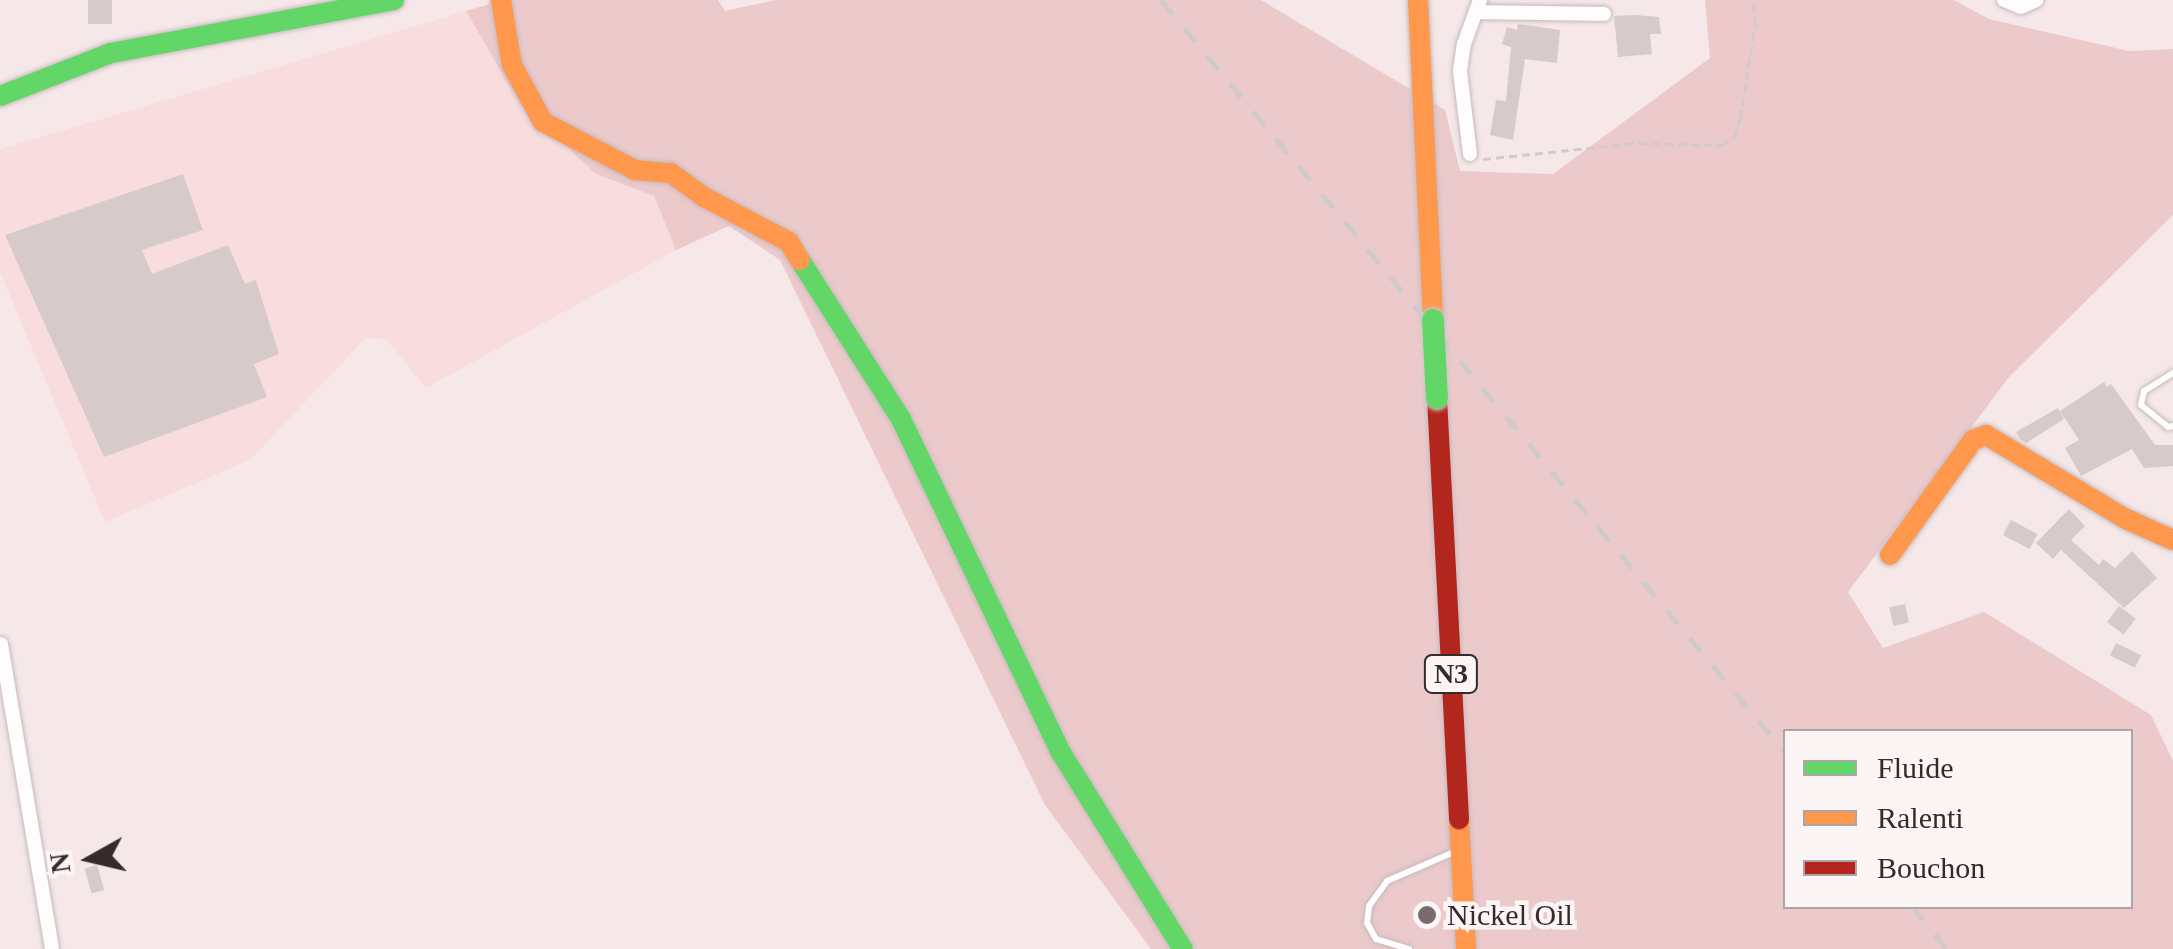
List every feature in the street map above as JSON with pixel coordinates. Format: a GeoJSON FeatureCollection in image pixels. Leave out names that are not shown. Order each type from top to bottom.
{"type":"FeatureCollection","features":[{"type":"Feature","properties":{"kind":"main road"},"geometry":{"type":"LineString","coordinates":[[0,96],[111,53],[394,0]]}},
{"type":"Feature","properties":{"kind":"main road"},"geometry":{"type":"LineString","coordinates":[[501,0],[512,66],[543,122],[601,148],[634,170],[671,173],[704,197],[789,242],[900,419],[1060,751],[1183,949]]}},
{"type":"Feature","properties":{"kind":"main road","name":"N3"},"geometry":{"type":"LineString","coordinates":[[1418,0],[1466,949]]}},
{"type":"Feature","properties":{"kind":"main road"},"geometry":{"type":"LineString","coordinates":[[1426,145],[1430,0]]}},
{"type":"Feature","properties":{"kind":"main road"},"geometry":{"type":"LineString","coordinates":[[1890,555],[1972,440],[1986,436],[2126,519],[2173,540]]}},
{"type":"Feature","properties":{"kind":"street"},"geometry":{"type":"LineString","coordinates":[[2004,0],[2021,7],[2036,0]]}},
{"type":"Feature","properties":{"kind":"street"},"geometry":{"type":"LineString","coordinates":[[1470,154],[1460,71],[1464,44],[1479,6],[1604,14]]}},
{"type":"Feature","properties":{"kind":"street"},"geometry":{"type":"LineString","coordinates":[[1,644],[52,949]]}},
{"type":"Feature","properties":{"kind":"lane"},"geometry":{"type":"LineString","coordinates":[[2173,372],[2144,391],[2141,405],[2168,427],[2173,426]]}},
{"type":"Feature","properties":{"kind":"lane"},"geometry":{"type":"LineString","coordinates":[[1409,949],[1376,940],[1367,923],[1369,906],[1387,882],[1459,850]]}},
{"type":"Feature","properties":{"kind":"path"},"geometry":{"type":"LineString","coordinates":[[1470,154],[1478,160],[1639,143],[1721,146],[1734,137],[1740,118],[1755,25],[1753,0]]}},
{"type":"Feature","properties":{"kind":"shaded area"},"geometry":{"type":"Polygon","coordinates":[[[503,0],[718,0],[725,11],[776,0],[1261,0],[1445,110],[1460,171],[1553,174],[1710,58],[1705,0],[1954,0],[1989,19],[2129,51],[2173,49],[2173,215],[2009,377],[1848,592],[1883,648],[1984,612],[2151,715],[2173,761],[2173,949],[1151,949],[1045,805],[780,260],[729,226],[676,250],[654,196],[596,174],[519,103],[466,11],[503,0]]]}},
{"type":"Feature","properties":{"kind":"shaded area"},"geometry":{"type":"Polygon","coordinates":[[[466,11],[519,103],[596,173],[654,196],[676,250],[426,388],[386,339],[366,338],[250,460],[105,522],[0,272],[0,149],[466,11]]]}},
{"type":"Feature","properties":{"kind":"building"},"geometry":{"type":"Polygon","coordinates":[[[88,0],[112,0],[112,24],[88,24],[88,0]]]}},
{"type":"Feature","properties":{"kind":"building"},"geometry":{"type":"Polygon","coordinates":[[[1614,16],[1659,17],[1661,34],[1650,34],[1652,54],[1618,57],[1614,16]]]}},
{"type":"Feature","properties":{"kind":"building"},"geometry":{"type":"Polygon","coordinates":[[[1518,24],[1560,30],[1557,63],[1525,59],[1513,140],[1490,135],[1496,100],[1506,101],[1511,47],[1502,44],[1507,27],[1517,30],[1518,24]]]}},
{"type":"Feature","properties":{"kind":"building"},"geometry":{"type":"Polygon","coordinates":[[[183,174],[203,230],[142,250],[152,274],[228,245],[245,284],[256,280],[279,354],[254,364],[267,397],[104,457],[5,235],[183,174]]]}},
{"type":"Feature","properties":{"kind":"building"},"geometry":{"type":"Polygon","coordinates":[[[2104,382],[2107,387],[2111,384],[2155,445],[2173,445],[2173,466],[2144,468],[2132,449],[2081,476],[2065,448],[2079,440],[2060,411],[2104,382]]]}},
{"type":"Feature","properties":{"kind":"building"},"geometry":{"type":"Polygon","coordinates":[[[2058,408],[2064,419],[2026,443],[2020,439],[2016,432],[2058,408]]]}},
{"type":"Feature","properties":{"kind":"building"},"geometry":{"type":"Polygon","coordinates":[[[2069,509],[2085,526],[2071,540],[2099,565],[2103,559],[2115,568],[2132,551],[2157,578],[2124,608],[2061,550],[2053,559],[2036,543],[2069,509]]]}},
{"type":"Feature","properties":{"kind":"building"},"geometry":{"type":"Polygon","coordinates":[[[2011,520],[2037,534],[2030,549],[2003,535],[2011,520]]]}},
{"type":"Feature","properties":{"kind":"building"},"geometry":{"type":"Polygon","coordinates":[[[1905,604],[1909,623],[1893,626],[1889,607],[1905,604]]]}},
{"type":"Feature","properties":{"kind":"building"},"geometry":{"type":"Polygon","coordinates":[[[2119,606],[2136,619],[2124,635],[2107,622],[2119,606]]]}},
{"type":"Feature","properties":{"kind":"building"},"geometry":{"type":"Polygon","coordinates":[[[2116,643],[2141,655],[2135,668],[2110,656],[2116,643]]]}},
{"type":"Feature","properties":{"kind":"building"},"geometry":{"type":"Polygon","coordinates":[[[97,865],[104,890],[92,894],[85,869],[97,865]]]}},
{"type":"Feature","properties":{"kind":"railway"},"geometry":{"type":"LineString","coordinates":[[1161,0],[1783,750]]}},
{"type":"Feature","properties":{"kind":"railway"},"geometry":{"type":"LineString","coordinates":[[1914,909],[1947,949]]}},
{"type":"Feature","properties":{"kind":"traffic: fast"},"geometry":{"type":"LineString","coordinates":[[0,96],[111,53],[394,0]]}},
{"type":"Feature","properties":{"kind":"traffic: fast"},"geometry":{"type":"LineString","coordinates":[[800,260],[901,419],[1060,751],[1183,949]]}},
{"type":"Feature","properties":{"kind":"traffic: fast"},"geometry":{"type":"LineString","coordinates":[[1433,320],[1437,398]]}},
{"type":"Feature","properties":{"kind":"traffic: slow"},"geometry":{"type":"LineString","coordinates":[[501,0],[512,65],[543,122],[635,170],[671,173],[704,197],[789,242],[800,260]]}},
{"type":"Feature","properties":{"kind":"traffic: slow"},"geometry":{"type":"LineString","coordinates":[[1418,0],[1433,320]]}},
{"type":"Feature","properties":{"kind":"traffic: slow"},"geometry":{"type":"LineString","coordinates":[[1890,555],[1973,440],[1986,435],[2126,519],[2173,540]]}},
{"type":"Feature","properties":{"kind":"traffic: slow"},"geometry":{"type":"LineString","coordinates":[[1459,819],[1466,949]]}},
{"type":"Feature","properties":{"kind":"traffic: jam"},"geometry":{"type":"LineString","coordinates":[[1437,398],[1459,819]]}},
{"type":"Feature","properties":{"kind":"place","name":"Nickel Oil"},"geometry":{"type":"Point","coordinates":[1427,915]}}]}
